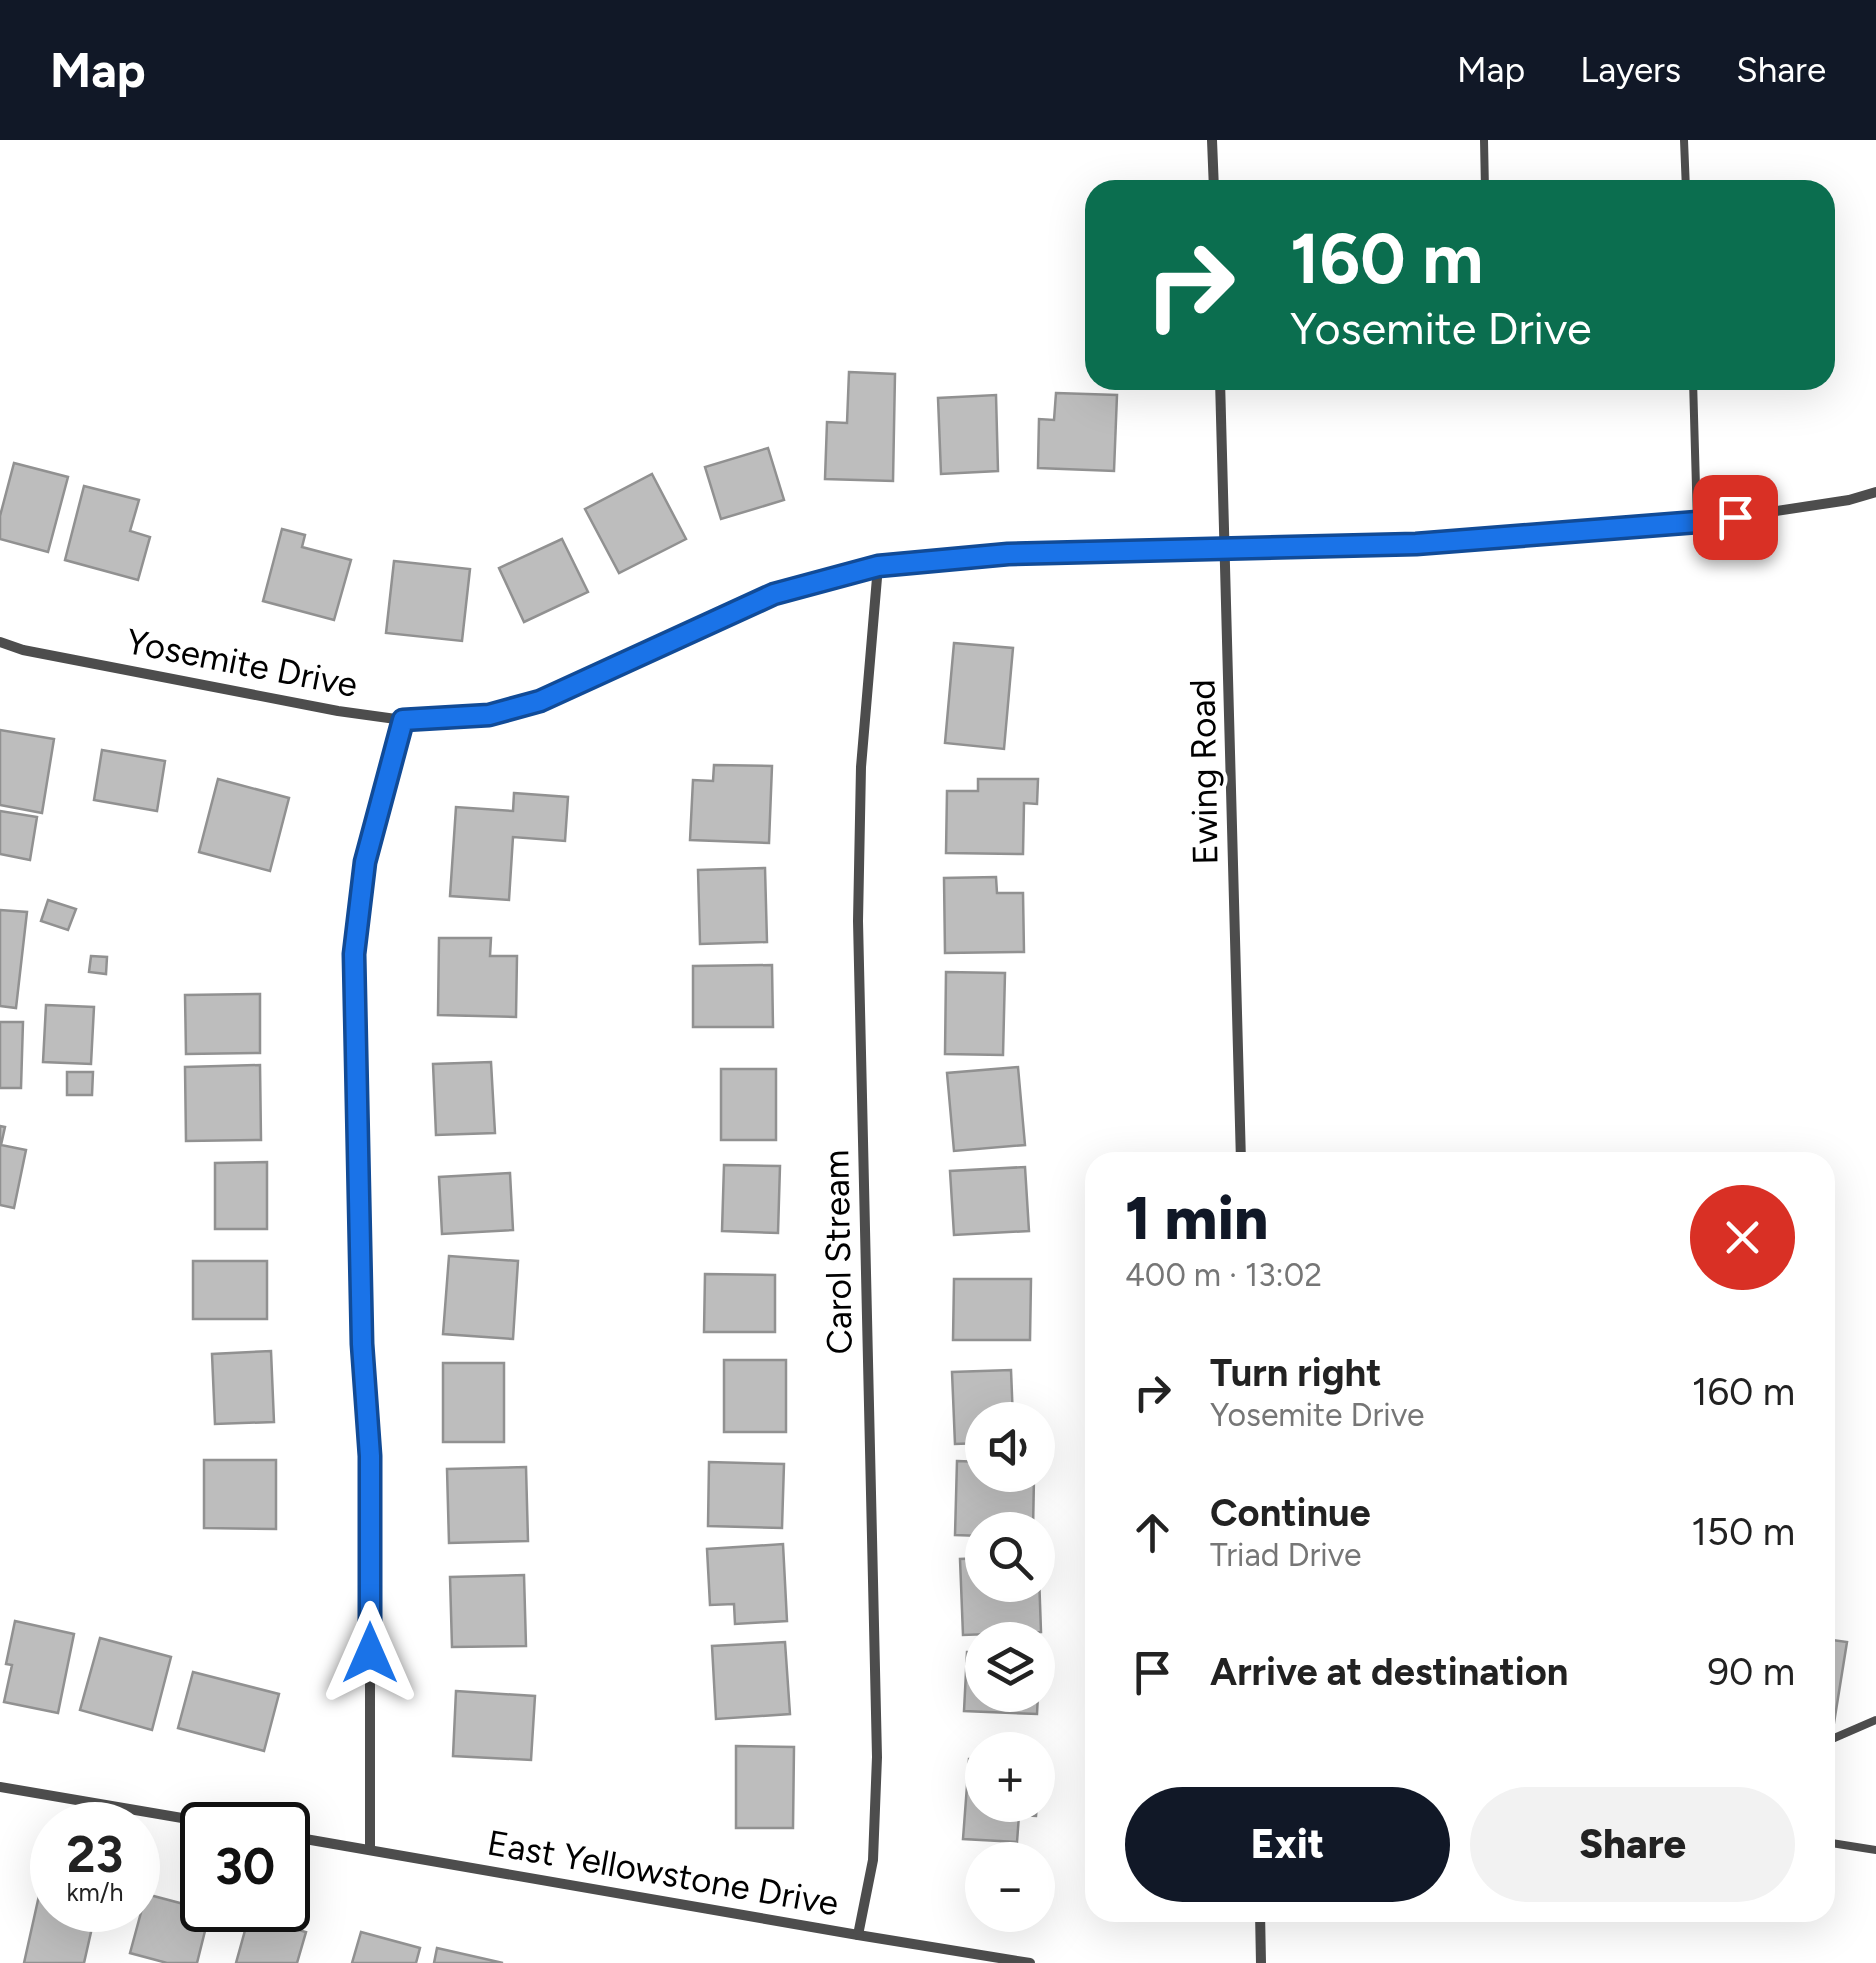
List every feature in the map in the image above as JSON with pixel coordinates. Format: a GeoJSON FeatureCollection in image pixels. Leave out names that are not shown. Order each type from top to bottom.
{"type":"FeatureCollection","features":[{"type":"Feature","properties":{"kind":"street"},"geometry":{"type":"LineString","coordinates":[[1212,140],[1214,180]]}},
{"type":"Feature","properties":{"kind":"street","name":"Ewing Road"},"geometry":{"type":"LineString","coordinates":[[1220,390],[1242,1152]]}},
{"type":"Feature","properties":{"kind":"street","name":"Yosemite Drive"},"geometry":{"type":"LineString","coordinates":[[0,642],[23,650],[338,712],[403,720],[489,715],[540,701],[774,594],[878,566],[1008,554],[1416,544],[1697,522],[1850,500],[1876,492]]}},
{"type":"Feature","properties":{"kind":"street","name":"Carol Stream"},"geometry":{"type":"LineString","coordinates":[[858,1936],[873,1860],[877,1757],[858,921],[860,767],[878,566]]}},
{"type":"Feature","properties":{"kind":"street"},"geometry":{"type":"LineString","coordinates":[[370,1850],[370,1456],[362,1344],[354,954],[365,862],[403,720]]}},
{"type":"Feature","properties":{"kind":"street"},"geometry":{"type":"LineString","coordinates":[[0,1787],[180,1818]]}},
{"type":"Feature","properties":{"kind":"street","name":"East Yellowstone Drive"},"geometry":{"type":"LineString","coordinates":[[310,1840],[1030,1963]]}},
{"type":"Feature","properties":{"kind":"street"},"geometry":{"type":"LineString","coordinates":[[1260,1922],[1262,1963]]}},
{"type":"Feature","properties":{"kind":"lane"},"geometry":{"type":"LineString","coordinates":[[1484,140],[1485,180]]}},
{"type":"Feature","properties":{"kind":"lane"},"geometry":{"type":"LineString","coordinates":[[1684,140],[1686,180]]}},
{"type":"Feature","properties":{"kind":"lane"},"geometry":{"type":"LineString","coordinates":[[1693,390],[1697,522]]}},
{"type":"Feature","properties":{"kind":"lane"},"geometry":{"type":"LineString","coordinates":[[1835,1738],[1876,1720]]}},
{"type":"Feature","properties":{"kind":"lane"},"geometry":{"type":"LineString","coordinates":[[1835,1844],[1876,1850]]}},
{"type":"Feature","properties":{"kind":"building"},"geometry":{"type":"Polygon","coordinates":[[[849,372],[895,374],[893,481],[825,479],[827,422],[847,423],[849,372]]]}},
{"type":"Feature","properties":{"kind":"building"},"geometry":{"type":"Polygon","coordinates":[[[1056,393],[1117,395],[1114,471],[1038,468],[1039,419],[1054,420],[1056,393]]]}},
{"type":"Feature","properties":{"kind":"building"},"geometry":{"type":"Polygon","coordinates":[[[996,395],[998,471],[941,474],[938,398],[996,395]]]}},
{"type":"Feature","properties":{"kind":"building"},"geometry":{"type":"Polygon","coordinates":[[[768,448],[784,500],[721,519],[705,467],[768,448]]]}},
{"type":"Feature","properties":{"kind":"building"},"geometry":{"type":"Polygon","coordinates":[[[14,463],[68,477],[48,552],[0,539],[0,516],[14,463]]]}},
{"type":"Feature","properties":{"kind":"building"},"geometry":{"type":"Polygon","coordinates":[[[652,474],[686,539],[619,573],[585,509],[652,474]]]}},
{"type":"Feature","properties":{"kind":"building"},"geometry":{"type":"Polygon","coordinates":[[[84,486],[139,500],[130,531],[150,537],[138,580],[65,560],[84,486]]]}},
{"type":"Feature","properties":{"kind":"building"},"geometry":{"type":"Polygon","coordinates":[[[282,529],[305,535],[302,547],[351,560],[334,620],[263,601],[282,529]]]}},
{"type":"Feature","properties":{"kind":"building"},"geometry":{"type":"Polygon","coordinates":[[[562,539],[588,592],[524,622],[499,568],[562,539]]]}},
{"type":"Feature","properties":{"kind":"building"},"geometry":{"type":"Polygon","coordinates":[[[394,561],[470,569],[462,641],[386,633],[394,561]]]}},
{"type":"Feature","properties":{"kind":"building"},"geometry":{"type":"Polygon","coordinates":[[[954,643],[1013,648],[1004,749],[945,743],[954,643]]]}},
{"type":"Feature","properties":{"kind":"building"},"geometry":{"type":"Polygon","coordinates":[[[0,730],[54,739],[42,813],[0,805],[0,730]]]}},
{"type":"Feature","properties":{"kind":"building"},"geometry":{"type":"Polygon","coordinates":[[[102,750],[165,761],[157,811],[94,800],[102,750]]]}},
{"type":"Feature","properties":{"kind":"building"},"geometry":{"type":"Polygon","coordinates":[[[714,765],[772,766],[769,843],[690,840],[693,780],[713,781],[714,765]]]}},
{"type":"Feature","properties":{"kind":"building"},"geometry":{"type":"Polygon","coordinates":[[[218,779],[289,798],[270,871],[199,852],[218,779]]]}},
{"type":"Feature","properties":{"kind":"building"},"geometry":{"type":"Polygon","coordinates":[[[978,779],[1038,779],[1037,804],[1024,803],[1023,854],[946,853],[947,791],[978,791],[978,779]]]}},
{"type":"Feature","properties":{"kind":"building"},"geometry":{"type":"Polygon","coordinates":[[[514,793],[568,797],[565,841],[513,837],[509,900],[450,896],[456,807],[513,811],[514,793]]]}},
{"type":"Feature","properties":{"kind":"building"},"geometry":{"type":"Polygon","coordinates":[[[0,811],[37,817],[30,860],[0,854],[0,811]]]}},
{"type":"Feature","properties":{"kind":"building"},"geometry":{"type":"Polygon","coordinates":[[[765,868],[767,942],[700,944],[698,870],[765,868]]]}},
{"type":"Feature","properties":{"kind":"building"},"geometry":{"type":"Polygon","coordinates":[[[996,877],[997,893],[1023,893],[1024,952],[945,953],[944,878],[996,877]]]}},
{"type":"Feature","properties":{"kind":"building"},"geometry":{"type":"Polygon","coordinates":[[[48,900],[76,909],[68,930],[41,921],[48,900]]]}},
{"type":"Feature","properties":{"kind":"building"},"geometry":{"type":"Polygon","coordinates":[[[0,910],[27,912],[16,1008],[0,1006],[0,910]]]}},
{"type":"Feature","properties":{"kind":"building"},"geometry":{"type":"Polygon","coordinates":[[[439,938],[491,938],[490,956],[517,956],[516,1017],[438,1015],[439,938]]]}},
{"type":"Feature","properties":{"kind":"building"},"geometry":{"type":"Polygon","coordinates":[[[91,956],[107,957],[106,974],[89,972],[91,956]]]}},
{"type":"Feature","properties":{"kind":"building"},"geometry":{"type":"Polygon","coordinates":[[[772,965],[773,1027],[693,1027],[693,966],[772,965]]]}},
{"type":"Feature","properties":{"kind":"building"},"geometry":{"type":"Polygon","coordinates":[[[946,972],[1005,973],[1003,1055],[945,1054],[946,972]]]}},
{"type":"Feature","properties":{"kind":"building"},"geometry":{"type":"Polygon","coordinates":[[[260,994],[260,1053],[186,1054],[185,995],[260,994]]]}},
{"type":"Feature","properties":{"kind":"building"},"geometry":{"type":"Polygon","coordinates":[[[46,1005],[94,1007],[91,1064],[43,1062],[46,1005]]]}},
{"type":"Feature","properties":{"kind":"building"},"geometry":{"type":"Polygon","coordinates":[[[0,1022],[23,1022],[21,1088],[0,1088],[0,1022]]]}},
{"type":"Feature","properties":{"kind":"building"},"geometry":{"type":"Polygon","coordinates":[[[491,1062],[495,1133],[436,1135],[433,1064],[491,1062]]]}},
{"type":"Feature","properties":{"kind":"building"},"geometry":{"type":"Polygon","coordinates":[[[260,1065],[261,1140],[186,1141],[185,1067],[260,1065]]]}},
{"type":"Feature","properties":{"kind":"building"},"geometry":{"type":"Polygon","coordinates":[[[1018,1067],[1025,1145],[954,1151],[947,1073],[1018,1067]]]}},
{"type":"Feature","properties":{"kind":"building"},"geometry":{"type":"Polygon","coordinates":[[[721,1069],[776,1069],[776,1140],[721,1140],[721,1069]]]}},
{"type":"Feature","properties":{"kind":"building"},"geometry":{"type":"Polygon","coordinates":[[[67,1072],[93,1072],[92,1095],[67,1095],[67,1072]]]}},
{"type":"Feature","properties":{"kind":"building"},"geometry":{"type":"Polygon","coordinates":[[[0,1126],[5,1127],[1,1145],[26,1150],[14,1208],[0,1205],[0,1126]]]}},
{"type":"Feature","properties":{"kind":"building"},"geometry":{"type":"Polygon","coordinates":[[[267,1162],[267,1229],[215,1229],[215,1163],[267,1162]]]}},
{"type":"Feature","properties":{"kind":"building"},"geometry":{"type":"Polygon","coordinates":[[[724,1165],[780,1166],[778,1233],[722,1231],[724,1165]]]}},
{"type":"Feature","properties":{"kind":"building"},"geometry":{"type":"Polygon","coordinates":[[[1025,1167],[1029,1231],[954,1235],[950,1171],[1025,1167]]]}},
{"type":"Feature","properties":{"kind":"building"},"geometry":{"type":"Polygon","coordinates":[[[510,1173],[513,1230],[442,1234],[439,1177],[510,1173]]]}},
{"type":"Feature","properties":{"kind":"building"},"geometry":{"type":"Polygon","coordinates":[[[449,1256],[518,1261],[513,1339],[443,1334],[449,1256]]]}},
{"type":"Feature","properties":{"kind":"building"},"geometry":{"type":"Polygon","coordinates":[[[193,1261],[267,1261],[267,1319],[193,1319],[193,1261]]]}},
{"type":"Feature","properties":{"kind":"building"},"geometry":{"type":"Polygon","coordinates":[[[705,1274],[775,1275],[775,1332],[704,1332],[705,1274]]]}},
{"type":"Feature","properties":{"kind":"building"},"geometry":{"type":"Polygon","coordinates":[[[954,1279],[1031,1279],[1030,1340],[953,1340],[954,1279]]]}},
{"type":"Feature","properties":{"kind":"building"},"geometry":{"type":"Polygon","coordinates":[[[271,1351],[274,1422],[215,1424],[212,1354],[271,1351]]]}},
{"type":"Feature","properties":{"kind":"building"},"geometry":{"type":"Polygon","coordinates":[[[724,1360],[786,1360],[786,1432],[724,1432],[724,1360]]]}},
{"type":"Feature","properties":{"kind":"building"},"geometry":{"type":"Polygon","coordinates":[[[443,1363],[504,1363],[504,1442],[443,1442],[443,1363]]]}},
{"type":"Feature","properties":{"kind":"building"},"geometry":{"type":"Polygon","coordinates":[[[1011,1370],[1012,1402],[965,1402],[965,1444],[955,1444],[952,1372],[1011,1370]]]}},
{"type":"Feature","properties":{"kind":"building"},"geometry":{"type":"Polygon","coordinates":[[[204,1460],[276,1460],[276,1529],[204,1528],[204,1460]]]}},
{"type":"Feature","properties":{"kind":"building"},"geometry":{"type":"Polygon","coordinates":[[[957,1461],[965,1461],[965,1492],[1034,1492],[1033,1512],[965,1512],[965,1535],[955,1535],[957,1461]]]}},
{"type":"Feature","properties":{"kind":"building"},"geometry":{"type":"Polygon","coordinates":[[[709,1462],[784,1464],[782,1528],[708,1526],[709,1462]]]}},
{"type":"Feature","properties":{"kind":"building"},"geometry":{"type":"Polygon","coordinates":[[[526,1467],[528,1541],[449,1543],[447,1469],[526,1467]]]}},
{"type":"Feature","properties":{"kind":"building"},"geometry":{"type":"Polygon","coordinates":[[[783,1544],[787,1621],[735,1624],[734,1604],[710,1605],[707,1549],[783,1544]]]}},
{"type":"Feature","properties":{"kind":"building"},"geometry":{"type":"Polygon","coordinates":[[[960,1559],[965,1559],[965,1602],[1040,1602],[1041,1622],[965,1622],[963,1635],[960,1559]]]}},
{"type":"Feature","properties":{"kind":"building"},"geometry":{"type":"Polygon","coordinates":[[[524,1575],[526,1646],[452,1647],[450,1577],[524,1575]]]}},
{"type":"Feature","properties":{"kind":"building"},"geometry":{"type":"Polygon","coordinates":[[[15,1621],[74,1634],[58,1713],[4,1702],[12,1665],[6,1664],[15,1621]]]}},
{"type":"Feature","properties":{"kind":"building"},"geometry":{"type":"Polygon","coordinates":[[[100,1638],[171,1657],[152,1730],[80,1710],[100,1638]]]}},
{"type":"Feature","properties":{"kind":"building"},"geometry":{"type":"Polygon","coordinates":[[[1835,1640],[1847,1642],[1835,1717],[1835,1640]]]}},
{"type":"Feature","properties":{"kind":"building"},"geometry":{"type":"Polygon","coordinates":[[[785,1642],[790,1714],[716,1719],[712,1646],[785,1642]]]}},
{"type":"Feature","properties":{"kind":"building"},"geometry":{"type":"Polygon","coordinates":[[[193,1672],[279,1694],[264,1751],[178,1728],[193,1672]]]}},
{"type":"Feature","properties":{"kind":"building"},"geometry":{"type":"Polygon","coordinates":[[[456,1691],[535,1696],[531,1760],[453,1756],[456,1691]]]}},
{"type":"Feature","properties":{"kind":"building"},"geometry":{"type":"Polygon","coordinates":[[[736,1746],[794,1747],[793,1828],[736,1828],[736,1746]]]}},
{"type":"Feature","properties":{"kind":"building"},"geometry":{"type":"Polygon","coordinates":[[[965,1812],[965,1822],[1018,1822],[1017,1842],[963,1839],[965,1812]]]}},
{"type":"Feature","properties":{"kind":"building"},"geometry":{"type":"Polygon","coordinates":[[[160,1898],[180,1903],[180,1932],[205,1932],[197,1963],[167,1963],[130,1953],[136,1932],[160,1932],[160,1898]]]}},
{"type":"Feature","properties":{"kind":"building"},"geometry":{"type":"Polygon","coordinates":[[[31,1932],[91,1932],[84,1963],[24,1963],[31,1932]]]}},
{"type":"Feature","properties":{"kind":"building"},"geometry":{"type":"Polygon","coordinates":[[[245,1932],[306,1932],[297,1963],[236,1963],[245,1932]]]}},
{"type":"Feature","properties":{"kind":"building"},"geometry":{"type":"Polygon","coordinates":[[[361,1932],[420,1948],[416,1963],[352,1963],[361,1932]]]}},
{"type":"Feature","properties":{"kind":"building"},"geometry":{"type":"Polygon","coordinates":[[[437,1948],[503,1963],[434,1963],[437,1948]]]}},
{"type":"Feature","properties":{"kind":"route"},"geometry":{"type":"LineString","coordinates":[[370,1653],[370,1456],[362,1344],[354,954],[365,862],[403,720],[489,715],[540,701],[774,594],[878,566],[1008,554],[1416,544],[1735,517]]}}]}
